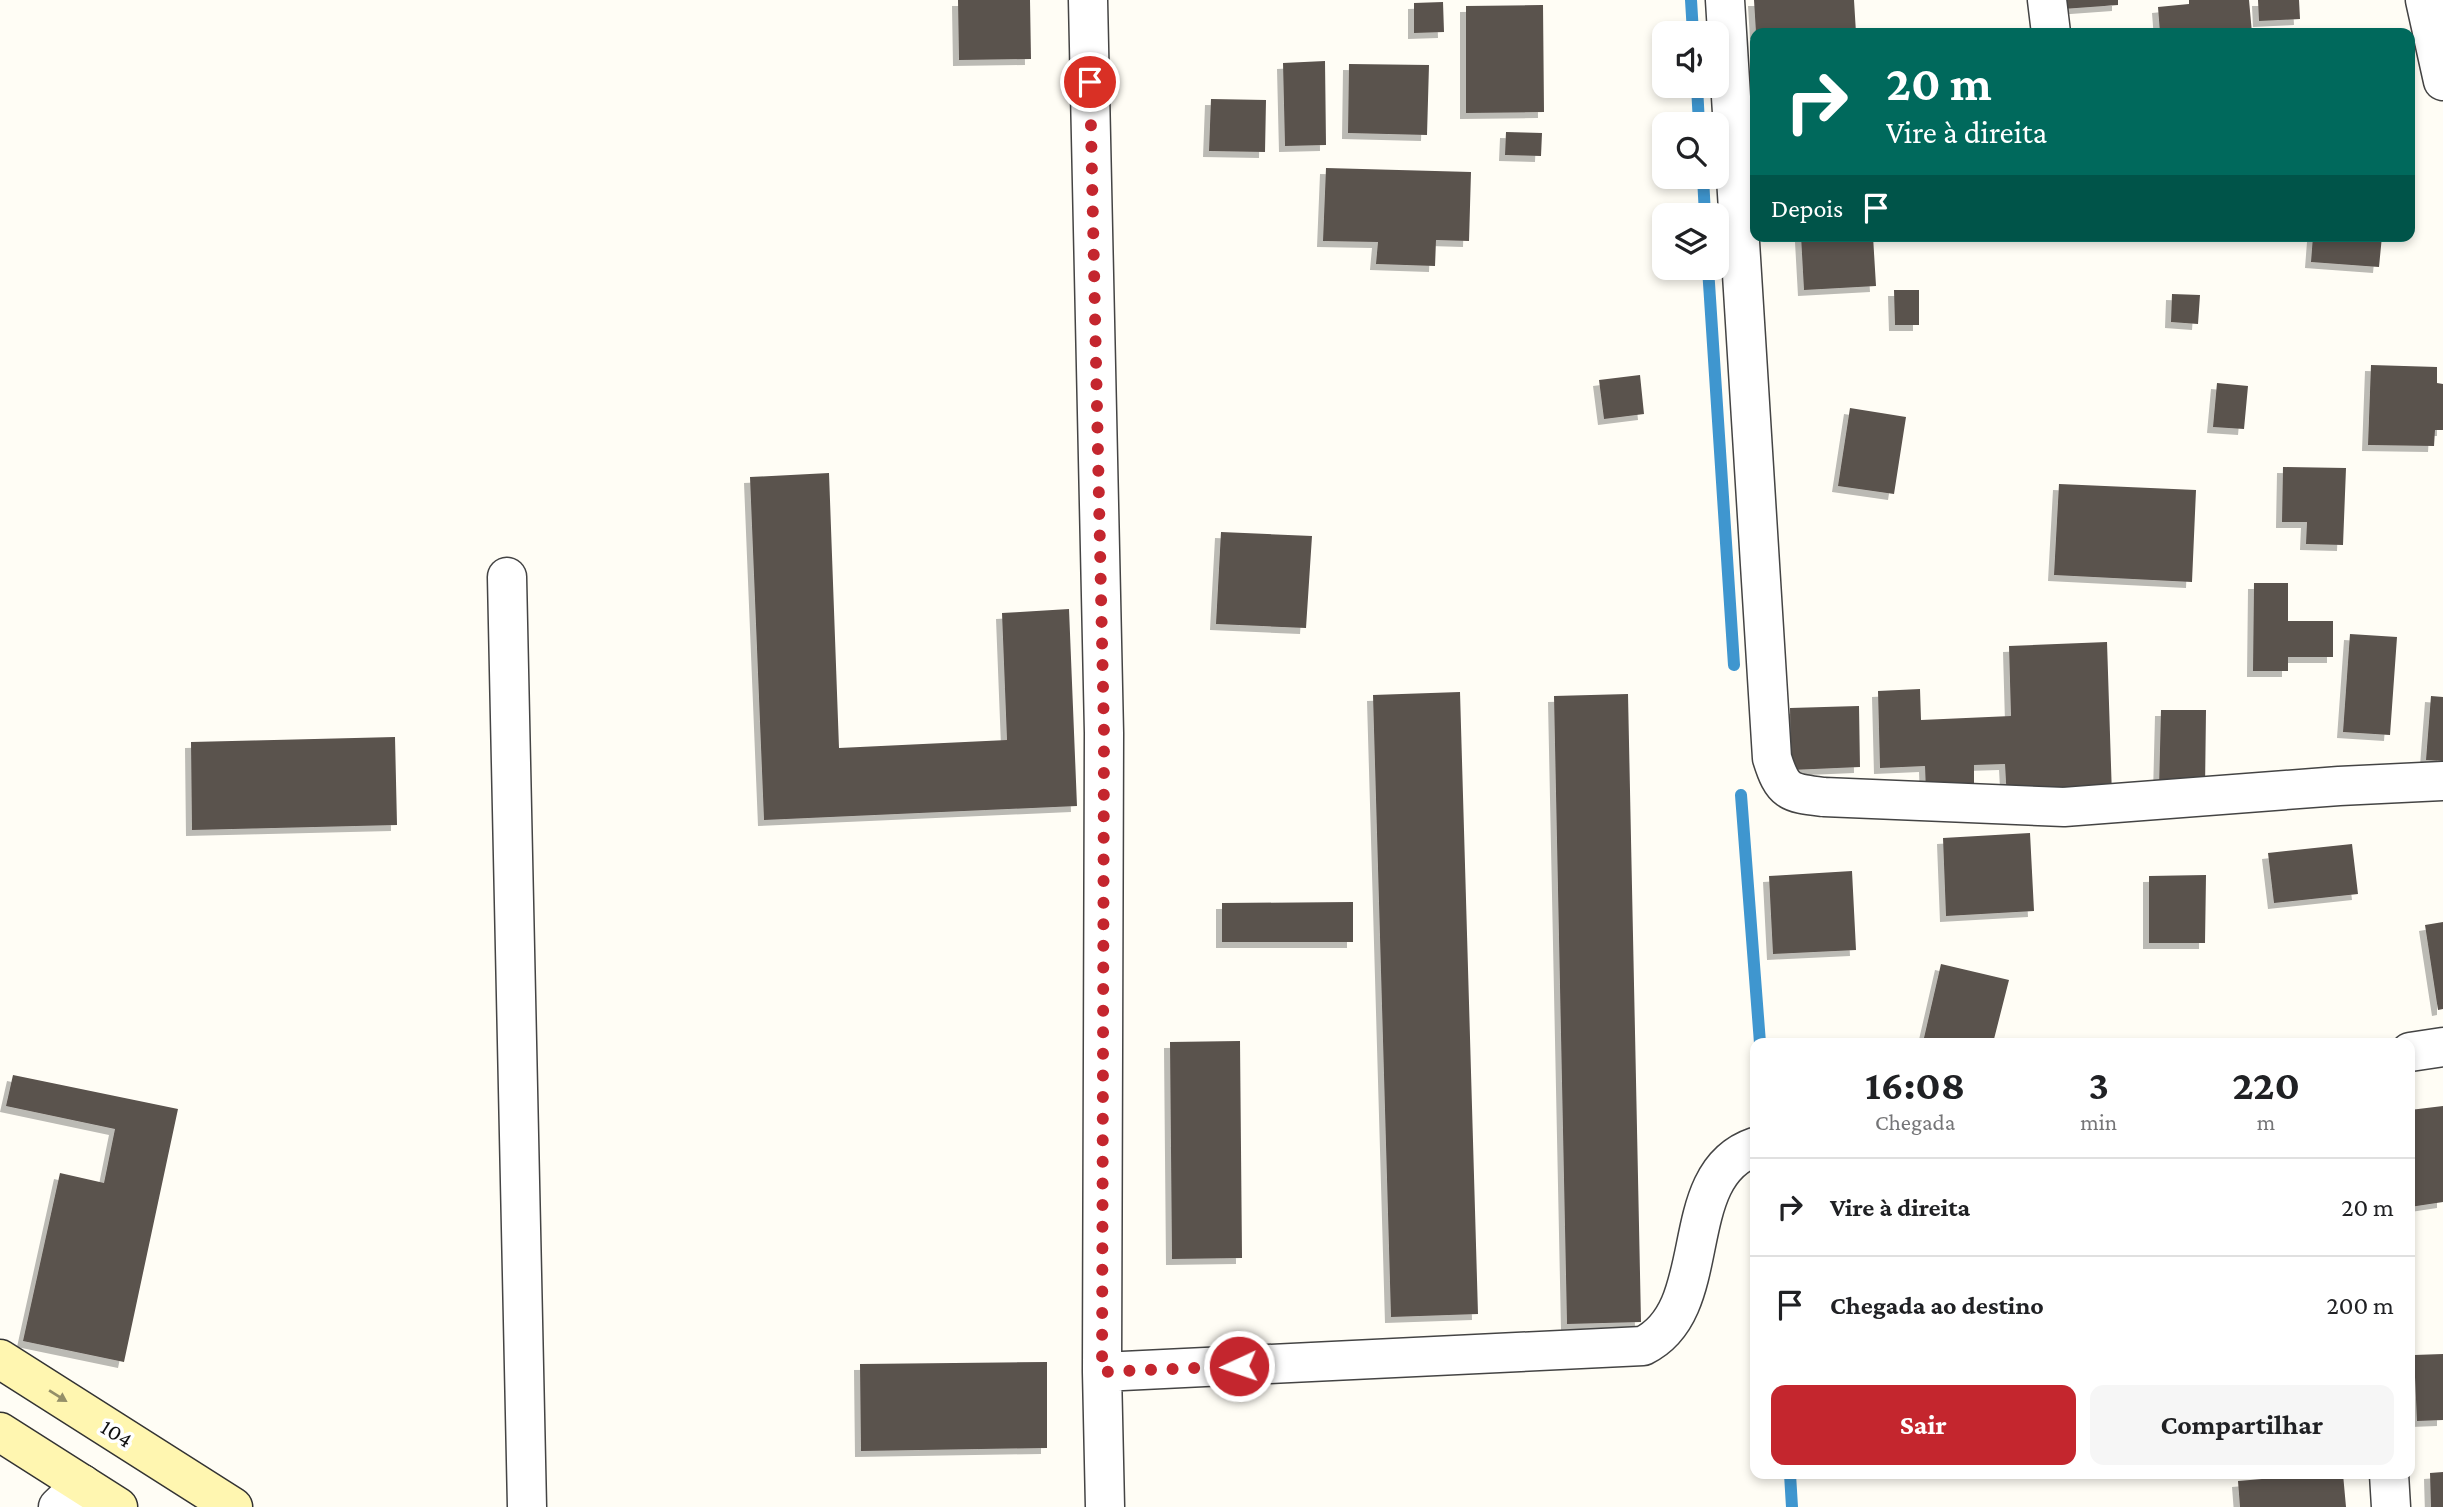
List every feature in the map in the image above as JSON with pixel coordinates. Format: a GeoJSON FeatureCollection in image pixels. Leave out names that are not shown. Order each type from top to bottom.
{"type":"FeatureCollection","features":[{"type":"Feature","properties":{"kind":"street"},"geometry":{"type":"LineString","coordinates":[[1088,0],[1104,733],[1102,1372],[1105,1507]]}},
{"type":"Feature","properties":{"kind":"street"},"geometry":{"type":"LineString","coordinates":[[1724,0],[1772,758],[1780,782],[1798,794],[1825,797],[2064,807],[2339,786],[2443,781]]}},
{"type":"Feature","properties":{"kind":"street"},"geometry":{"type":"LineString","coordinates":[[2047,0],[2050,28]]}},
{"type":"Feature","properties":{"kind":"street"},"geometry":{"type":"LineString","coordinates":[[2425,0],[2443,81]]}},
{"type":"Feature","properties":{"kind":"street"},"geometry":{"type":"LineString","coordinates":[[507,577],[527,1507]]}},
{"type":"Feature","properties":{"kind":"street"},"geometry":{"type":"LineString","coordinates":[[2415,1051],[2443,1047]]}},
{"type":"Feature","properties":{"kind":"street"},"geometry":{"type":"LineString","coordinates":[[1102,1372],[1643,1346],[1657,1339],[1669,1326],[1685,1292],[1707,1201],[1716,1180],[1728,1164],[1750,1150]]}},
{"type":"Feature","properties":{"kind":"street","name":"104"},"geometry":{"type":"LineString","coordinates":[[0,1359],[233,1507]]}},
{"type":"Feature","properties":{"kind":"street"},"geometry":{"type":"LineString","coordinates":[[0,1432],[70,1495],[118,1507]]}},
{"type":"Feature","properties":{"kind":"street"},"geometry":{"type":"LineString","coordinates":[[2389,1479],[2391,1507]]}},
{"type":"Feature","properties":{"kind":"building"},"geometry":{"type":"Polygon","coordinates":[[[958,0],[1030,0],[1031,59],[959,60],[958,0]]]}},
{"type":"Feature","properties":{"kind":"building"},"geometry":{"type":"Polygon","coordinates":[[[1754,0],[1854,0],[1856,28],[1756,28],[1754,0]]]}},
{"type":"Feature","properties":{"kind":"building"},"geometry":{"type":"Polygon","coordinates":[[[2048,0],[2118,0],[2118,5],[2049,10],[2048,0]]]}},
{"type":"Feature","properties":{"kind":"building"},"geometry":{"type":"Polygon","coordinates":[[[2189,0],[2249,0],[2252,28],[2160,28],[2158,7],[2189,4],[2189,0]]]}},
{"type":"Feature","properties":{"kind":"building"},"geometry":{"type":"Polygon","coordinates":[[[2258,0],[2299,0],[2300,19],[2259,21],[2258,0]]]}},
{"type":"Feature","properties":{"kind":"building"},"geometry":{"type":"Polygon","coordinates":[[[1443,2],[1444,32],[1414,33],[1414,3],[1443,2]]]}},
{"type":"Feature","properties":{"kind":"building"},"geometry":{"type":"Polygon","coordinates":[[[1543,5],[1544,112],[1466,113],[1466,6],[1543,5]]]}},
{"type":"Feature","properties":{"kind":"building"},"geometry":{"type":"Polygon","coordinates":[[[1325,61],[1326,145],[1285,146],[1283,63],[1325,61]]]}},
{"type":"Feature","properties":{"kind":"building"},"geometry":{"type":"Polygon","coordinates":[[[1349,64],[1429,65],[1427,135],[1348,133],[1349,64]]]}},
{"type":"Feature","properties":{"kind":"building"},"geometry":{"type":"Polygon","coordinates":[[[1211,99],[1266,100],[1265,152],[1209,151],[1211,99]]]}},
{"type":"Feature","properties":{"kind":"building"},"geometry":{"type":"Polygon","coordinates":[[[1506,132],[1542,133],[1541,156],[1505,155],[1506,132]]]}},
{"type":"Feature","properties":{"kind":"building"},"geometry":{"type":"Polygon","coordinates":[[[1326,168],[1471,172],[1469,241],[1436,240],[1435,266],[1376,264],[1378,242],[1323,241],[1326,168]]]}},
{"type":"Feature","properties":{"kind":"building"},"geometry":{"type":"Polygon","coordinates":[[[1801,242],[1873,242],[1876,286],[1804,290],[1801,242]]]}},
{"type":"Feature","properties":{"kind":"building"},"geometry":{"type":"Polygon","coordinates":[[[2313,242],[2381,242],[2379,267],[2311,262],[2313,242]]]}},
{"type":"Feature","properties":{"kind":"building"},"geometry":{"type":"Polygon","coordinates":[[[1894,290],[1919,290],[1919,325],[1895,325],[1894,290]]]}},
{"type":"Feature","properties":{"kind":"building"},"geometry":{"type":"Polygon","coordinates":[[[2172,294],[2200,295],[2198,324],[2171,322],[2172,294]]]}},
{"type":"Feature","properties":{"kind":"building"},"geometry":{"type":"Polygon","coordinates":[[[2371,365],[2437,367],[2437,383],[2443,384],[2443,430],[2435,430],[2434,446],[2368,445],[2371,365]]]}},
{"type":"Feature","properties":{"kind":"building"},"geometry":{"type":"Polygon","coordinates":[[[1640,375],[1644,414],[1604,419],[1599,380],[1640,375]]]}},
{"type":"Feature","properties":{"kind":"building"},"geometry":{"type":"Polygon","coordinates":[[[2217,383],[2248,386],[2244,429],[2213,427],[2217,383]]]}},
{"type":"Feature","properties":{"kind":"building"},"geometry":{"type":"Polygon","coordinates":[[[1850,408],[1906,417],[1894,494],[1838,486],[1850,408]]]}},
{"type":"Feature","properties":{"kind":"building"},"geometry":{"type":"Polygon","coordinates":[[[2283,467],[2346,468],[2343,545],[2306,544],[2307,522],[2282,522],[2283,467]]]}},
{"type":"Feature","properties":{"kind":"building"},"geometry":{"type":"Polygon","coordinates":[[[829,473],[839,748],[1007,740],[1002,613],[1069,609],[1077,806],[764,820],[750,477],[829,473]]]}},
{"type":"Feature","properties":{"kind":"building"},"geometry":{"type":"Polygon","coordinates":[[[2059,484],[2196,490],[2192,582],[2054,575],[2059,484]]]}},
{"type":"Feature","properties":{"kind":"building"},"geometry":{"type":"Polygon","coordinates":[[[1221,532],[1312,536],[1306,628],[1216,624],[1221,532]]]}},
{"type":"Feature","properties":{"kind":"building"},"geometry":{"type":"Polygon","coordinates":[[[2254,583],[2288,583],[2288,621],[2333,621],[2333,657],[2288,657],[2288,671],[2253,671],[2254,583]]]}},
{"type":"Feature","properties":{"kind":"building"},"geometry":{"type":"Polygon","coordinates":[[[2350,634],[2397,637],[2390,735],[2343,732],[2350,634]]]}},
{"type":"Feature","properties":{"kind":"building"},"geometry":{"type":"Polygon","coordinates":[[[2107,642],[2112,796],[2007,800],[2005,764],[1974,765],[1974,791],[1926,793],[1925,766],[1880,768],[1878,691],[1920,689],[1921,720],[2011,716],[2009,646],[2107,642]]]}},
{"type":"Feature","properties":{"kind":"building"},"geometry":{"type":"Polygon","coordinates":[[[1460,692],[1478,1314],[1391,1317],[1373,695],[1460,692]]]}},
{"type":"Feature","properties":{"kind":"building"},"geometry":{"type":"Polygon","coordinates":[[[1628,694],[1641,1322],[1567,1324],[1554,696],[1628,694]]]}},
{"type":"Feature","properties":{"kind":"building"},"geometry":{"type":"Polygon","coordinates":[[[2431,696],[2443,697],[2443,761],[2426,760],[2431,696]]]}},
{"type":"Feature","properties":{"kind":"building"},"geometry":{"type":"Polygon","coordinates":[[[1859,706],[1860,767],[1791,770],[1790,708],[1859,706]]]}},
{"type":"Feature","properties":{"kind":"building"},"geometry":{"type":"Polygon","coordinates":[[[2161,710],[2206,710],[2205,789],[2159,788],[2161,710]]]}},
{"type":"Feature","properties":{"kind":"building"},"geometry":{"type":"Polygon","coordinates":[[[395,737],[397,825],[192,830],[191,742],[395,737]]]}},
{"type":"Feature","properties":{"kind":"building"},"geometry":{"type":"Polygon","coordinates":[[[2030,833],[2034,911],[1946,916],[1943,838],[2030,833]]]}},
{"type":"Feature","properties":{"kind":"building"},"geometry":{"type":"Polygon","coordinates":[[[2352,844],[2358,894],[2274,903],[2268,853],[2352,844]]]}},
{"type":"Feature","properties":{"kind":"building"},"geometry":{"type":"Polygon","coordinates":[[[1852,871],[1856,950],[1773,954],[1769,876],[1852,871]]]}},
{"type":"Feature","properties":{"kind":"building"},"geometry":{"type":"Polygon","coordinates":[[[2206,875],[2205,943],[2149,943],[2149,876],[2206,875]]]}},
{"type":"Feature","properties":{"kind":"building"},"geometry":{"type":"Polygon","coordinates":[[[1353,902],[1353,942],[1222,942],[1222,903],[1353,902]]]}},
{"type":"Feature","properties":{"kind":"building"},"geometry":{"type":"Polygon","coordinates":[[[2443,922],[2443,1009],[2438,1010],[2425,925],[2443,922]]]}},
{"type":"Feature","properties":{"kind":"building"},"geometry":{"type":"Polygon","coordinates":[[[1941,964],[2009,980],[1994,1038],[1924,1038],[1941,964]]]}},
{"type":"Feature","properties":{"kind":"building"},"geometry":{"type":"Polygon","coordinates":[[[1240,1041],[1242,1258],[1172,1259],[1170,1042],[1240,1041]]]}},
{"type":"Feature","properties":{"kind":"building"},"geometry":{"type":"Polygon","coordinates":[[[13,1075],[178,1109],[124,1362],[23,1341],[60,1173],[104,1183],[115,1129],[6,1106],[13,1075]]]}},
{"type":"Feature","properties":{"kind":"building"},"geometry":{"type":"Polygon","coordinates":[[[2443,1106],[2443,1202],[2415,1206],[2415,1109],[2443,1106]]]}},
{"type":"Feature","properties":{"kind":"building"},"geometry":{"type":"Polygon","coordinates":[[[2443,1354],[2443,1420],[2417,1421],[2415,1355],[2443,1354]]]}},
{"type":"Feature","properties":{"kind":"building"},"geometry":{"type":"Polygon","coordinates":[[[1047,1362],[1047,1448],[861,1451],[860,1364],[1047,1362]]]}},
{"type":"Feature","properties":{"kind":"building"},"geometry":{"type":"Polygon","coordinates":[[[2443,1472],[2443,1507],[2431,1507],[2430,1473],[2443,1472]]]}},
{"type":"Feature","properties":{"kind":"building"},"geometry":{"type":"Polygon","coordinates":[[[2343,1479],[2346,1507],[2240,1507],[2238,1481],[2343,1479]]]}},
{"type":"Feature","properties":{"kind":"waterway"},"geometry":{"type":"LineString","coordinates":[[1691,0],[1692,21]]}},
{"type":"Feature","properties":{"kind":"waterway"},"geometry":{"type":"LineString","coordinates":[[1698,98],[1698,112]]}},
{"type":"Feature","properties":{"kind":"waterway"},"geometry":{"type":"LineString","coordinates":[[1704,189],[1704,203]]}},
{"type":"Feature","properties":{"kind":"waterway"},"geometry":{"type":"LineString","coordinates":[[1709,280],[1734,665]]}},
{"type":"Feature","properties":{"kind":"waterway"},"geometry":{"type":"LineString","coordinates":[[1741,795],[1760,1038]]}},
{"type":"Feature","properties":{"kind":"waterway"},"geometry":{"type":"LineString","coordinates":[[1790,1479],[1792,1507]]}},
{"type":"Feature","properties":{"kind":"route"},"geometry":{"type":"LineString","coordinates":[[1090,82],[1104,733],[1102,1372],[1239,1366]]}}]}
